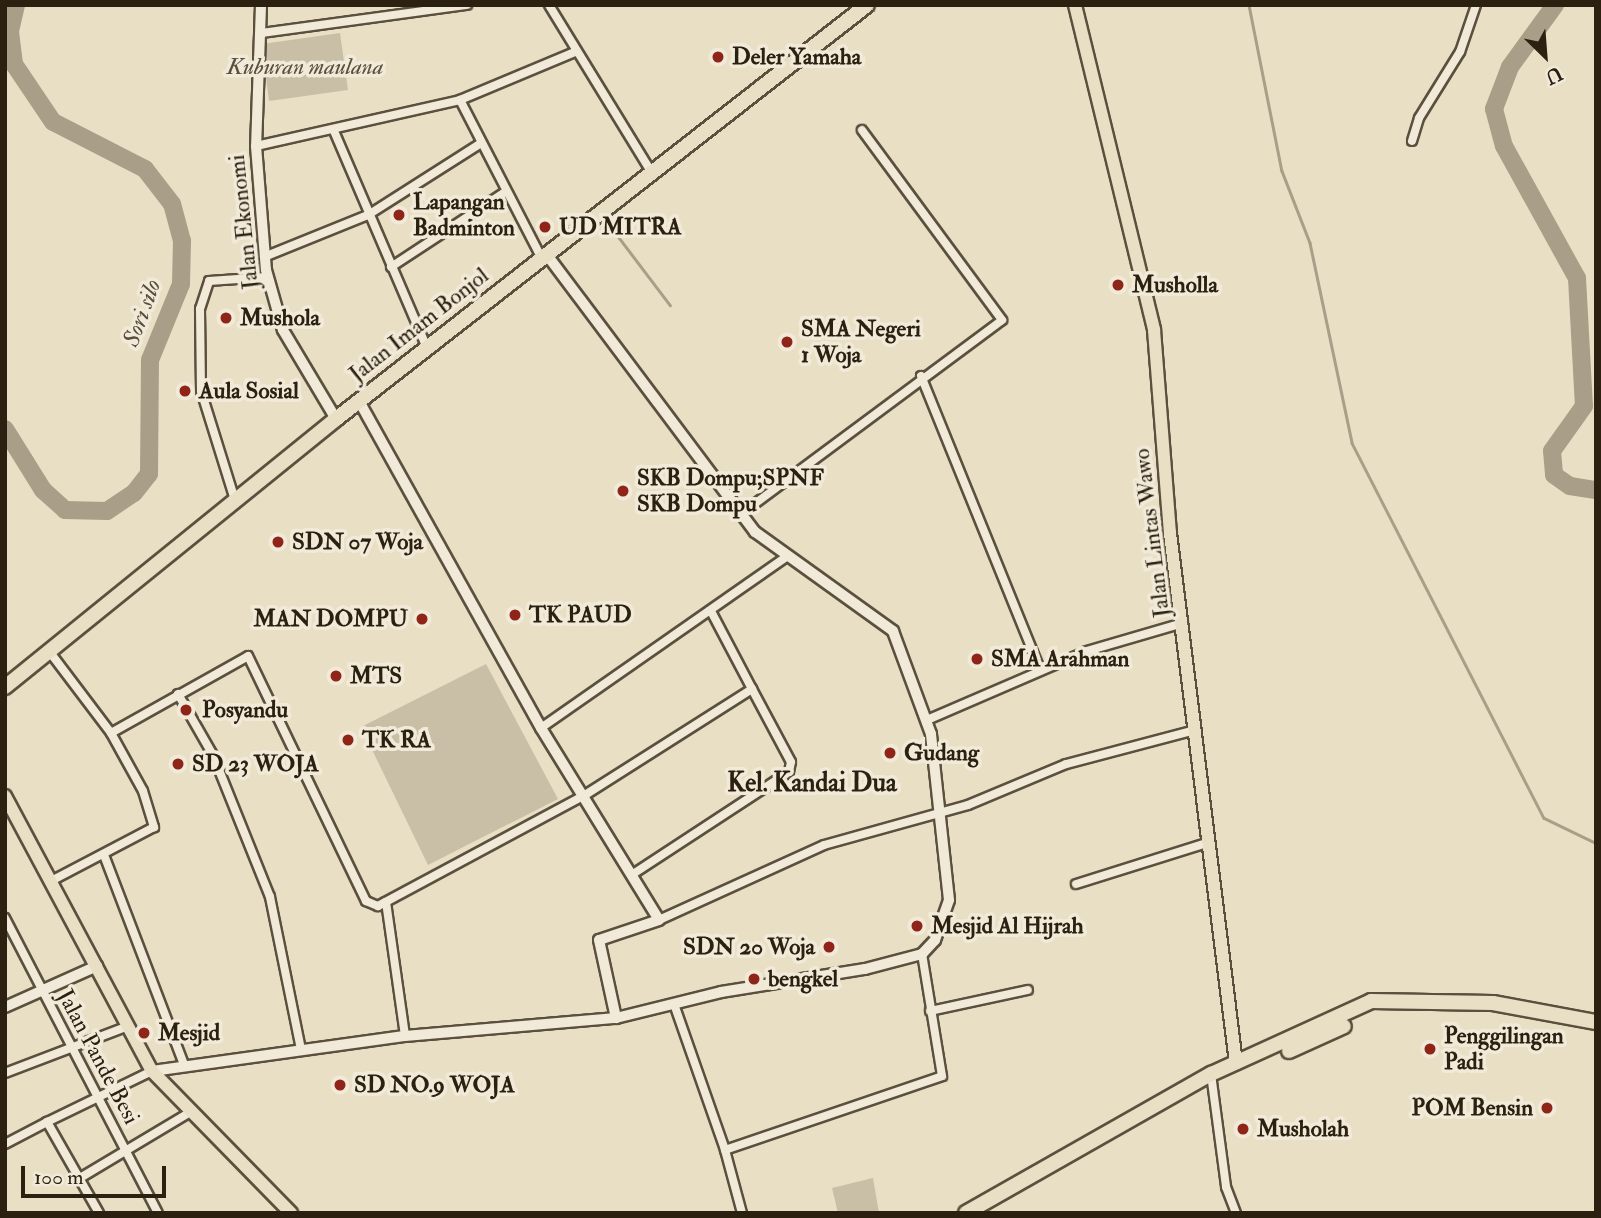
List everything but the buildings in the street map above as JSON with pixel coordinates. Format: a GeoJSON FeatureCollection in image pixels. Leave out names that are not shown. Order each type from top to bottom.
{"type":"FeatureCollection","features":[{"type":"Feature","properties":{"kind":"highway","name":"Jalan Imam Bonjol"},"geometry":{"type":"LineString","coordinates":[[5,687],[335,419],[867,5]]}},
{"type":"Feature","properties":{"kind":"highway"},"geometry":{"type":"LineString","coordinates":[[966,1213],[1212,1074],[1241,1060],[1307,1045],[1386,1002],[1528,1011],[1596,1022]]}},
{"type":"Feature","properties":{"kind":"main road","name":"Jalan Lintas Wawo"},"geometry":{"type":"LineString","coordinates":[[1075,5],[1154,330],[1183,623],[1241,1060]]}},
{"type":"Feature","properties":{"kind":"main road"},"geometry":{"type":"LineString","coordinates":[[5,796],[55,879],[152,1071],[187,1114],[291,1213]]}},
{"type":"Feature","properties":{"kind":"street","name":"Jalan Ekonomi"},"geometry":{"type":"LineString","coordinates":[[261,5],[256,146],[267,277],[283,330],[335,419]]}},
{"type":"Feature","properties":{"kind":"street"},"geometry":{"type":"LineString","coordinates":[[262,33],[467,5]]}},
{"type":"Feature","properties":{"kind":"street"},"geometry":{"type":"LineString","coordinates":[[550,5],[575,52],[652,173]]}},
{"type":"Feature","properties":{"kind":"street"},"geometry":{"type":"LineString","coordinates":[[1412,141],[1419,118],[1460,52],[1476,5]]}},
{"type":"Feature","properties":{"kind":"street"},"geometry":{"type":"LineString","coordinates":[[256,146],[334,131],[460,100],[575,52]]}},
{"type":"Feature","properties":{"kind":"street"},"geometry":{"type":"LineString","coordinates":[[5,1144],[152,1071],[184,1064],[405,1036],[616,1018],[922,954],[935,940],[949,900],[936,813],[927,720],[888,625],[786,557],[741,514],[544,257],[505,192],[460,100]]}},
{"type":"Feature","properties":{"kind":"street"},"geometry":{"type":"LineString","coordinates":[[741,514],[921,376],[995,331],[1001,316],[862,130]]}},
{"type":"Feature","properties":{"kind":"street"},"geometry":{"type":"LineString","coordinates":[[334,131],[427,348]]}},
{"type":"Feature","properties":{"kind":"street"},"geometry":{"type":"LineString","coordinates":[[264,257],[368,215],[481,144]]}},
{"type":"Feature","properties":{"kind":"street"},"geometry":{"type":"LineString","coordinates":[[391,267],[505,192]]}},
{"type":"Feature","properties":{"kind":"street"},"geometry":{"type":"LineString","coordinates":[[235,500],[201,391],[200,309],[209,281],[267,277]]}},
{"type":"Feature","properties":{"kind":"street"},"geometry":{"type":"LineString","coordinates":[[921,376],[1041,671]]}},
{"type":"Feature","properties":{"kind":"street"},"geometry":{"type":"LineString","coordinates":[[359,401],[541,728],[634,874],[659,920]]}},
{"type":"Feature","properties":{"kind":"street"},"geometry":{"type":"LineString","coordinates":[[541,728],[712,613],[786,557]]}},
{"type":"Feature","properties":{"kind":"street"},"geometry":{"type":"LineString","coordinates":[[634,874],[789,772],[791,762],[712,613]]}},
{"type":"Feature","properties":{"kind":"street"},"geometry":{"type":"LineString","coordinates":[[927,720],[1041,671],[1183,623]]}},
{"type":"Feature","properties":{"kind":"street"},"geometry":{"type":"LineString","coordinates":[[49,651],[111,733],[146,798],[154,827],[55,879]]}},
{"type":"Feature","properties":{"kind":"street"},"geometry":{"type":"LineString","coordinates":[[111,733],[235,659],[250,657],[367,903],[386,902],[585,796],[752,689]]}},
{"type":"Feature","properties":{"kind":"street"},"geometry":{"type":"LineString","coordinates":[[178,694],[213,755],[270,897],[301,1049]]}},
{"type":"Feature","properties":{"kind":"street"},"geometry":{"type":"LineString","coordinates":[[616,1018],[599,940],[659,920],[824,845],[936,813],[1066,764],[1196,730]]}},
{"type":"Feature","properties":{"kind":"street"},"geometry":{"type":"LineString","coordinates":[[1076,884],[1211,841]]}},
{"type":"Feature","properties":{"kind":"street"},"geometry":{"type":"LineString","coordinates":[[104,855],[184,1064]]}},
{"type":"Feature","properties":{"kind":"street"},"geometry":{"type":"LineString","coordinates":[[386,902],[405,1036]]}},
{"type":"Feature","properties":{"kind":"street","name":"Jalan Pande Besi"},"geometry":{"type":"LineString","coordinates":[[5,918],[68,1048],[127,1150],[158,1213]]}},
{"type":"Feature","properties":{"kind":"street"},"geometry":{"type":"LineString","coordinates":[[724,1150],[941,1078],[922,954]]}},
{"type":"Feature","properties":{"kind":"street"},"geometry":{"type":"LineString","coordinates":[[5,1007],[97,966]]}},
{"type":"Feature","properties":{"kind":"street"},"geometry":{"type":"LineString","coordinates":[[930,1011],[1028,990]]}},
{"type":"Feature","properties":{"kind":"street"},"geometry":{"type":"LineString","coordinates":[[674,1004],[724,1150],[742,1213]]}},
{"type":"Feature","properties":{"kind":"street"},"geometry":{"type":"LineString","coordinates":[[5,1073],[128,1026]]}},
{"type":"Feature","properties":{"kind":"street"},"geometry":{"type":"LineString","coordinates":[[1212,1074],[1226,1187],[1236,1213]]}},
{"type":"Feature","properties":{"kind":"street"},"geometry":{"type":"LineString","coordinates":[[80,1178],[187,1114]]}},
{"type":"Feature","properties":{"kind":"street"},"geometry":{"type":"LineString","coordinates":[[47,1122],[99,1213]]}},
{"type":"Feature","properties":{"kind":"green space","name":"Kuburan maulana"},"geometry":{"type":"Polygon","coordinates":[[[340,33],[348,90],[269,101],[262,44],[340,33]]]}},
{"type":"Feature","properties":{"kind":"green space","name":"Lapangan Badminton"},"geometry":{"type":"Polygon","coordinates":[[[396,207],[402,207],[407,215],[405,221],[396,223],[391,218],[391,212],[396,207]]]}},
{"type":"Feature","properties":{"kind":"green space"},"geometry":{"type":"Polygon","coordinates":[[[486,664],[558,799],[428,865],[361,727],[486,664]]]}},
{"type":"Feature","properties":{"kind":"green space"},"geometry":{"type":"Polygon","coordinates":[[[873,1178],[879,1213],[838,1213],[832,1188],[873,1178]]]}},
{"type":"Feature","properties":{"kind":"waterway","name":"Sori silo"},"geometry":{"type":"LineString","coordinates":[[5,429],[43,490],[65,510],[107,511],[134,493],[149,474],[150,360],[181,284],[182,241],[172,204],[145,169],[53,122],[14,64],[10,31],[16,5]]}},
{"type":"Feature","properties":{"kind":"waterway"},"geometry":{"type":"LineString","coordinates":[[1249,5],[1282,171],[1310,243],[1352,443],[1544,818],[1596,843]]}},
{"type":"Feature","properties":{"kind":"waterway"},"geometry":{"type":"LineString","coordinates":[[1555,5],[1510,67],[1494,109],[1504,146],[1577,278],[1584,406],[1552,451],[1554,475],[1570,486],[1596,490]]}},
{"type":"Feature","properties":{"kind":"waterway"},"geometry":{"type":"LineString","coordinates":[[605,219],[670,305]]}},
{"type":"Feature","properties":{"kind":"place","name":"Deler Yamaha"},"geometry":{"type":"Point","coordinates":[718,57]}},
{"type":"Feature","properties":{"kind":"place","name":"Lapangan Badminton"},"geometry":{"type":"Point","coordinates":[399,215]}},
{"type":"Feature","properties":{"kind":"place","name":"UD MITRA"},"geometry":{"type":"Point","coordinates":[545,227]}},
{"type":"Feature","properties":{"kind":"place","name":"Musholla"},"geometry":{"type":"Point","coordinates":[1118,285]}},
{"type":"Feature","properties":{"kind":"place","name":"Mushola"},"geometry":{"type":"Point","coordinates":[226,318]}},
{"type":"Feature","properties":{"kind":"place","name":"SMA Negeri 1 Woja"},"geometry":{"type":"Point","coordinates":[787,342]}},
{"type":"Feature","properties":{"kind":"place","name":"Aula Sosial"},"geometry":{"type":"Point","coordinates":[185,391]}},
{"type":"Feature","properties":{"kind":"place","name":"SKB Dompu;SPNF SKB Dompu"},"geometry":{"type":"Point","coordinates":[623,491]}},
{"type":"Feature","properties":{"kind":"place","name":"SDN 07 Woja"},"geometry":{"type":"Point","coordinates":[278,542]}},
{"type":"Feature","properties":{"kind":"place","name":"TK PAUD"},"geometry":{"type":"Point","coordinates":[515,615]}},
{"type":"Feature","properties":{"kind":"place","name":"MAN DOMPU"},"geometry":{"type":"Point","coordinates":[422,619]}},
{"type":"Feature","properties":{"kind":"place","name":"SMA Arahman"},"geometry":{"type":"Point","coordinates":[977,659]}},
{"type":"Feature","properties":{"kind":"place","name":"MTS"},"geometry":{"type":"Point","coordinates":[336,676]}},
{"type":"Feature","properties":{"kind":"place","name":"Posyandu"},"geometry":{"type":"Point","coordinates":[186,710]}},
{"type":"Feature","properties":{"kind":"place","name":"TK RA"},"geometry":{"type":"Point","coordinates":[348,740]}},
{"type":"Feature","properties":{"kind":"place","name":"Gudang"},"geometry":{"type":"Point","coordinates":[890,753]}},
{"type":"Feature","properties":{"kind":"place","name":"SD 23 WOJA"},"geometry":{"type":"Point","coordinates":[178,764]}},
{"type":"Feature","properties":{"kind":"place","name":"Mesjid Al Hijrah"},"geometry":{"type":"Point","coordinates":[917,926]}},
{"type":"Feature","properties":{"kind":"place","name":"SDN 20 Woja"},"geometry":{"type":"Point","coordinates":[829,947]}},
{"type":"Feature","properties":{"kind":"place","name":"bengkel"},"geometry":{"type":"Point","coordinates":[754,979]}},
{"type":"Feature","properties":{"kind":"place","name":"Mesjid"},"geometry":{"type":"Point","coordinates":[144,1033]}},
{"type":"Feature","properties":{"kind":"place","name":"Penggilingan Padi"},"geometry":{"type":"Point","coordinates":[1430,1049]}},
{"type":"Feature","properties":{"kind":"place","name":"SD NO.9 WOJA"},"geometry":{"type":"Point","coordinates":[340,1085]}},
{"type":"Feature","properties":{"kind":"place","name":"POM Bensin"},"geometry":{"type":"Point","coordinates":[1547,1108]}},
{"type":"Feature","properties":{"kind":"place","name":"Musholah"},"geometry":{"type":"Point","coordinates":[1243,1129]}},
{"type":"Feature","properties":{"kind":"district","name":"Kel. Kandai Dua"},"geometry":{"type":"Point","coordinates":[812,784]}}]}
